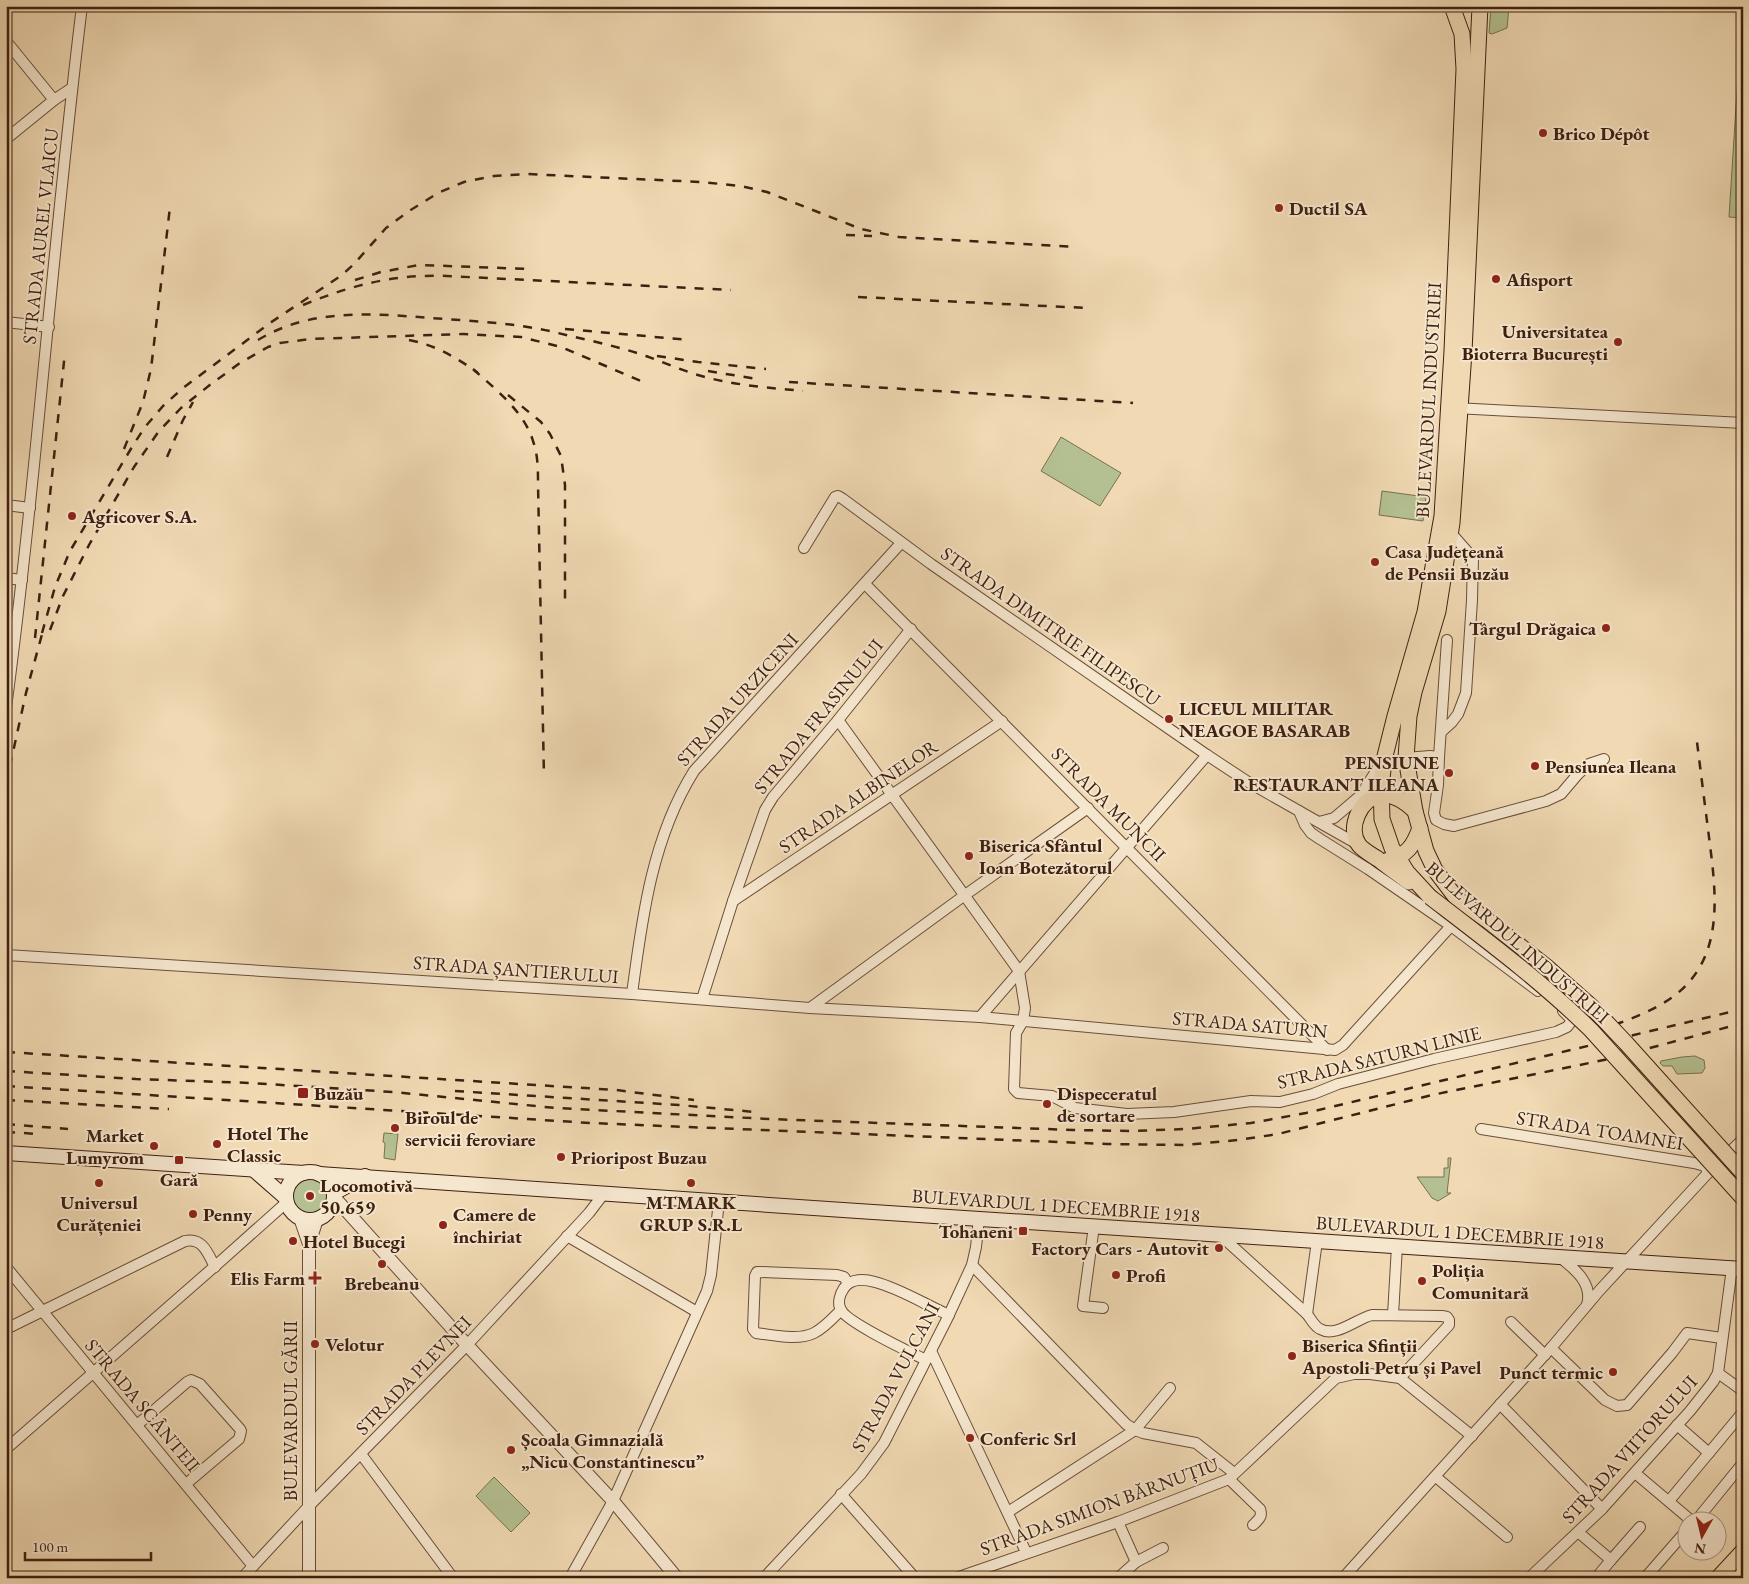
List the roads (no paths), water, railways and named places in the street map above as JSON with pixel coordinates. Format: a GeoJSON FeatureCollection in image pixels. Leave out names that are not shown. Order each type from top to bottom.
{"type":"FeatureCollection","features":[{"type":"Feature","properties":{"kind":"main road","name":"BULEVARDUL INDUSTRIEI"},"geometry":{"type":"LineString","coordinates":[[1452,6],[1460,25],[1464,47],[1451,533],[1438,611],[1414,692],[1409,716],[1406,758],[1415,811],[1426,851],[1435,870],[1447,888],[1457,899],[1535,957],[1591,1006],[1743,1173]]}},
{"type":"Feature","properties":{"kind":"main road","name":"BULEVARDUL INDUSTRIEI"},"geometry":{"type":"LineString","coordinates":[[1480,6],[1455,408],[1442,516],[1425,612],[1374,799],[1397,858],[1430,897],[1515,962],[1573,1012],[1743,1198]]}},
{"type":"Feature","properties":{"kind":"main road"},"geometry":{"type":"LineString","coordinates":[[1415,811],[1400,799],[1374,799],[1359,812],[1355,821],[1355,831],[1360,845],[1430,897]]}},
{"type":"Feature","properties":{"kind":"main road"},"geometry":{"type":"LineString","coordinates":[[1376,858],[1388,860],[1397,858],[1411,848],[1420,828]]}},
{"type":"Feature","properties":{"kind":"main road"},"geometry":{"type":"LineString","coordinates":[[6,1153],[319,1174],[329,1181],[334,1195],[331,1208],[317,1219],[300,1218],[294,1214],[287,1200],[254,1170]]}},
{"type":"Feature","properties":{"kind":"main road"},"geometry":{"type":"LineString","coordinates":[[287,1200],[287,1190],[291,1182],[297,1176],[304,1173]]}},
{"type":"Feature","properties":{"kind":"main road","name":"BULEVARDUL 1 DECEMBRIE 1918"},"geometry":{"type":"LineString","coordinates":[[319,1174],[1737,1269]]}},
{"type":"Feature","properties":{"kind":"main road"},"geometry":{"type":"LineString","coordinates":[[334,1195],[366,1176]]}},
{"type":"Feature","properties":{"kind":"main road"},"geometry":{"type":"LineString","coordinates":[[1718,1578],[1743,1551]]}},
{"type":"Feature","properties":{"kind":"main road"},"geometry":{"type":"LineString","coordinates":[[1739,1578],[1743,1574]]}},
{"type":"Feature","properties":{"kind":"street","name":"STRADA AUREL VLAICU"},"geometry":{"type":"LineString","coordinates":[[6,708],[9,666],[22,580],[30,508],[82,6]]}},
{"type":"Feature","properties":{"kind":"street"},"geometry":{"type":"LineString","coordinates":[[6,41],[54,100]]}},
{"type":"Feature","properties":{"kind":"street"},"geometry":{"type":"LineString","coordinates":[[6,139],[54,100],[72,88]]}},
{"type":"Feature","properties":{"kind":"street"},"geometry":{"type":"LineString","coordinates":[[6,322],[49,327]]}},
{"type":"Feature","properties":{"kind":"street"},"geometry":{"type":"LineString","coordinates":[[1455,408],[1743,422]]}},
{"type":"Feature","properties":{"kind":"street","name":"STRADA DIMITRIE FILIPESCU"},"geometry":{"type":"LineString","coordinates":[[804,548],[835,497],[838,496],[843,499],[901,543],[1207,755],[1299,812],[1305,825],[1320,839],[1368,869],[1451,926],[1562,1010],[1571,1018],[1570,1025],[1567,1027]]}},
{"type":"Feature","properties":{"kind":"street"},"geometry":{"type":"LineString","coordinates":[[6,505],[30,508]]}},
{"type":"Feature","properties":{"kind":"street"},"geometry":{"type":"LineString","coordinates":[[1441,732],[1458,714],[1466,693],[1472,600],[1473,558],[1451,533]]}},
{"type":"Feature","properties":{"kind":"street","name":"STRADA URZICENI"},"geometry":{"type":"LineString","coordinates":[[632,994],[642,918],[650,882],[671,816],[687,782],[694,771],[901,543]]}},
{"type":"Feature","properties":{"kind":"street"},"geometry":{"type":"LineString","coordinates":[[6,578],[22,580]]}},
{"type":"Feature","properties":{"kind":"street","name":"STRADA MUNCII"},"geometry":{"type":"LineString","coordinates":[[865,584],[1327,1050]]}},
{"type":"Feature","properties":{"kind":"street","name":"STRADA FRASINULUI"},"geometry":{"type":"LineString","coordinates":[[702,999],[733,901],[765,810],[773,797],[911,630]]}},
{"type":"Feature","properties":{"kind":"street"},"geometry":{"type":"LineString","coordinates":[[1447,640],[1438,785],[1434,813],[1436,820],[1454,826],[1546,801],[1561,794],[1589,764],[1604,759]]}},
{"type":"Feature","properties":{"kind":"street"},"geometry":{"type":"LineString","coordinates":[[838,720],[1019,971],[1025,1004],[1023,1021]]}},
{"type":"Feature","properties":{"kind":"street","name":"STRADA ALBINELOR"},"geometry":{"type":"LineString","coordinates":[[733,901],[1002,721]]}},
{"type":"Feature","properties":{"kind":"street"},"geometry":{"type":"LineString","coordinates":[[980,1017],[1207,755]]}},
{"type":"Feature","properties":{"kind":"street"},"geometry":{"type":"LineString","coordinates":[[1319,822],[1334,818],[1366,790],[1385,756]]}},
{"type":"Feature","properties":{"kind":"street"},"geometry":{"type":"LineString","coordinates":[[1406,758],[1439,757]]}},
{"type":"Feature","properties":{"kind":"street"},"geometry":{"type":"LineString","coordinates":[[1343,810],[1374,799]]}},
{"type":"Feature","properties":{"kind":"street"},"geometry":{"type":"LineString","coordinates":[[810,1008],[1088,808]]}},
{"type":"Feature","properties":{"kind":"street"},"geometry":{"type":"LineString","coordinates":[[1299,812],[1360,845]]}},
{"type":"Feature","properties":{"kind":"street","name":"STRADA SATURN"},"geometry":{"type":"LineString","coordinates":[[1023,1021],[1335,1050],[1343,1045],[1451,926]]}},
{"type":"Feature","properties":{"kind":"street","name":"STRADA ȘANTIERULUI"},"geometry":{"type":"LineString","coordinates":[[6,955],[632,994],[810,1008],[1023,1021]]}},
{"type":"Feature","properties":{"kind":"street","name":"STRADA SATURN LINIE"},"geometry":{"type":"LineString","coordinates":[[1023,1021],[1016,1033],[1014,1089],[1018,1093],[1052,1096],[1075,1108],[1127,1114],[1174,1112],[1252,1101],[1280,1102],[1314,1094],[1338,1084],[1428,1060],[1546,1035],[1567,1027]]}},
{"type":"Feature","properties":{"kind":"street","name":"STRADA TOAMNEI"},"geometry":{"type":"LineString","coordinates":[[1481,1129],[1694,1163],[1705,1166],[1708,1173]]}},
{"type":"Feature","properties":{"kind":"street"},"geometry":{"type":"LineString","coordinates":[[1344,1578],[1548,1352],[1587,1306],[1708,1173],[1743,1139]]}},
{"type":"Feature","properties":{"kind":"street","name":"STRADA PLEVNEI"},"geometry":{"type":"LineString","coordinates":[[242,1578],[309,1506],[466,1345],[589,1213],[605,1192]]}},
{"type":"Feature","properties":{"kind":"street"},"geometry":{"type":"LineString","coordinates":[[334,1195],[466,1345],[613,1501],[677,1578]]}},
{"type":"Feature","properties":{"kind":"street"},"geometry":{"type":"LineString","coordinates":[[6,1449],[215,1267],[287,1200]]}},
{"type":"Feature","properties":{"kind":"street"},"geometry":{"type":"LineString","coordinates":[[570,1578],[613,1501],[707,1290],[711,1274],[719,1201]]}},
{"type":"Feature","properties":{"kind":"street","name":"BULEVARDUL GĂRII"},"geometry":{"type":"LineString","coordinates":[[300,1218],[309,1244]]}},
{"type":"Feature","properties":{"kind":"street","name":"STRADA VULCANI"},"geometry":{"type":"LineString","coordinates":[[764,1578],[874,1458],[884,1443],[929,1356],[972,1264],[976,1248],[979,1218]]}},
{"type":"Feature","properties":{"kind":"street","name":"BULEVARDUL GĂRII"},"geometry":{"type":"LineString","coordinates":[[309,1578],[309,1244],[317,1219]]}},
{"type":"Feature","properties":{"kind":"street"},"geometry":{"type":"LineString","coordinates":[[1094,1226],[1083,1306],[1103,1308]]}},
{"type":"Feature","properties":{"kind":"street"},"geometry":{"type":"LineString","coordinates":[[1219,1234],[1307,1314],[1318,1328],[1323,1330],[1340,1330],[1362,1317],[1372,1315],[1447,1317],[1449,1325],[1400,1378],[1472,1436]]}},
{"type":"Feature","properties":{"kind":"street"},"geometry":{"type":"LineString","coordinates":[[567,1236],[697,1312]]}},
{"type":"Feature","properties":{"kind":"street"},"geometry":{"type":"LineString","coordinates":[[6,1329],[190,1240],[195,1240],[202,1244],[215,1267]]}},
{"type":"Feature","properties":{"kind":"street"},"geometry":{"type":"LineString","coordinates":[[1307,1314],[1316,1241]]}},
{"type":"Feature","properties":{"kind":"street"},"geometry":{"type":"LineString","coordinates":[[1393,1315],[1397,1246]]}},
{"type":"Feature","properties":{"kind":"street"},"geometry":{"type":"LineString","coordinates":[[1561,1258],[1576,1270],[1585,1282],[1589,1294],[1587,1306]]}},
{"type":"Feature","properties":{"kind":"street"},"geometry":{"type":"LineString","coordinates":[[972,1264],[1126,1424],[1135,1430],[1196,1443],[1231,1476],[1260,1509],[1262,1512],[1259,1520],[1252,1525]]}},
{"type":"Feature","properties":{"kind":"street","name":"STRADA SCÂNTEII"},"geometry":{"type":"LineString","coordinates":[[6,1267],[253,1566]]}},
{"type":"Feature","properties":{"kind":"street","name":"STRADA VIITORULUI"},"geometry":{"type":"LineString","coordinates":[[1532,1577],[1602,1509],[1713,1382],[1718,1373],[1722,1338],[1737,1269]]}},
{"type":"Feature","properties":{"kind":"street"},"geometry":{"type":"LineString","coordinates":[[841,1310],[816,1332],[808,1336],[797,1337],[756,1333],[753,1329],[755,1276],[757,1272],[837,1275],[844,1277],[848,1283]]}},
{"type":"Feature","properties":{"kind":"street"},"geometry":{"type":"LineString","coordinates":[[949,1315],[887,1286],[874,1282],[855,1280],[848,1283],[840,1297],[839,1305],[841,1310],[865,1328],[929,1356],[1008,1512],[1026,1552]]}},
{"type":"Feature","properties":{"kind":"street"},"geometry":{"type":"LineString","coordinates":[[1511,1322],[1604,1400],[1617,1406],[1627,1405],[1687,1333],[1722,1338]]}},
{"type":"Feature","properties":{"kind":"street"},"geometry":{"type":"LineString","coordinates":[[1718,1373],[1743,1391]]}},
{"type":"Feature","properties":{"kind":"street","name":"STRADA SIMION BĂRNUȚIU"},"geometry":{"type":"LineString","coordinates":[[956,1578],[1026,1552],[1118,1522],[1231,1476],[1336,1378],[1354,1374],[1370,1374],[1400,1378]]}},
{"type":"Feature","properties":{"kind":"street"},"geometry":{"type":"LineString","coordinates":[[137,1425],[191,1380],[200,1384],[240,1429],[239,1439],[186,1484]]}},
{"type":"Feature","properties":{"kind":"street"},"geometry":{"type":"LineString","coordinates":[[1008,1512],[1135,1430],[1170,1388]]}},
{"type":"Feature","properties":{"kind":"street"},"geometry":{"type":"LineString","coordinates":[[1500,1404],[1602,1509]]}},
{"type":"Feature","properties":{"kind":"street"},"geometry":{"type":"LineString","coordinates":[[1669,1502],[1743,1412]]}},
{"type":"Feature","properties":{"kind":"street"},"geometry":{"type":"LineString","coordinates":[[1677,1425],[1709,1453]]}},
{"type":"Feature","properties":{"kind":"street"},"geometry":{"type":"LineString","coordinates":[[361,1454],[453,1578]]}},
{"type":"Feature","properties":{"kind":"street"},"geometry":{"type":"LineString","coordinates":[[1702,1512],[1743,1463]]}},
{"type":"Feature","properties":{"kind":"street"},"geometry":{"type":"LineString","coordinates":[[1635,1473],[1682,1512]]}},
{"type":"Feature","properties":{"kind":"street"},"geometry":{"type":"LineString","coordinates":[[1436,1477],[1507,1537]]}},
{"type":"Feature","properties":{"kind":"street"},"geometry":{"type":"LineString","coordinates":[[841,1494],[915,1578]]}},
{"type":"Feature","properties":{"kind":"street"},"geometry":{"type":"LineString","coordinates":[[1118,1522],[1136,1562]]}},
{"type":"Feature","properties":{"kind":"street"},"geometry":{"type":"LineString","coordinates":[[1596,1578],[1640,1526]]}},
{"type":"Feature","properties":{"kind":"street"},"geometry":{"type":"LineString","coordinates":[[1578,1532],[1611,1560]]}},
{"type":"Feature","properties":{"kind":"street"},"geometry":{"type":"LineString","coordinates":[[1646,1578],[1676,1543]]}},
{"type":"Feature","properties":{"kind":"street"},"geometry":{"type":"LineString","coordinates":[[1118,1578],[1136,1562],[1164,1548]]}},
{"type":"Feature","properties":{"kind":"railway"},"geometry":{"type":"LineString","coordinates":[[42,633],[55,587],[70,551],[132,447],[145,427],[163,406],[183,388],[270,323],[342,275],[386,228],[438,193],[464,182],[494,176],[526,174],[701,182],[741,186],[767,192],[861,229],[899,237],[1077,247]]}},
{"type":"Feature","properties":{"kind":"railway"},"geometry":{"type":"LineString","coordinates":[[124,449],[143,402],[151,369],[170,207]]}},
{"type":"Feature","properties":{"kind":"railway"},"geometry":{"type":"LineString","coordinates":[[846,235],[872,236]]}},
{"type":"Feature","properties":{"kind":"railway"},"geometry":{"type":"LineString","coordinates":[[355,280],[381,272],[419,265],[530,269]]}},
{"type":"Feature","properties":{"kind":"railway"},"geometry":{"type":"LineString","coordinates":[[303,305],[374,282],[428,276],[731,290]]}},
{"type":"Feature","properties":{"kind":"railway"},"geometry":{"type":"LineString","coordinates":[[858,297],[1087,308]]}},
{"type":"Feature","properties":{"kind":"railway"},"geometry":{"type":"LineString","coordinates":[[258,340],[296,323],[336,316],[378,315],[489,322],[541,329],[602,343],[635,352],[687,372],[713,379],[803,391]]}},
{"type":"Feature","properties":{"kind":"railway"},"geometry":{"type":"LineString","coordinates":[[565,329],[690,340]]}},
{"type":"Feature","properties":{"kind":"railway"},"geometry":{"type":"LineString","coordinates":[[50,630],[63,596],[89,545],[134,467],[159,431],[181,408],[211,384],[240,363],[268,347],[280,343],[310,339],[463,334],[521,337],[561,347],[641,381]]}},
{"type":"Feature","properties":{"kind":"railway"},"geometry":{"type":"LineString","coordinates":[[409,340],[445,352],[478,373]]}},
{"type":"Feature","properties":{"kind":"railway"},"geometry":{"type":"LineString","coordinates":[[35,638],[65,352]]}},
{"type":"Feature","properties":{"kind":"railway"},"geometry":{"type":"LineString","coordinates":[[657,356],[766,369]]}},
{"type":"Feature","properties":{"kind":"railway"},"geometry":{"type":"LineString","coordinates":[[473,369],[516,410],[529,430],[536,452],[544,777]]}},
{"type":"Feature","properties":{"kind":"railway"},"geometry":{"type":"LineString","coordinates":[[708,371],[757,379]]}},
{"type":"Feature","properties":{"kind":"railway"},"geometry":{"type":"LineString","coordinates":[[789,382],[1133,403]]}},
{"type":"Feature","properties":{"kind":"railway"},"geometry":{"type":"LineString","coordinates":[[508,395],[541,422],[550,434],[561,456],[565,485],[565,599]]}},
{"type":"Feature","properties":{"kind":"railway"},"geometry":{"type":"LineString","coordinates":[[167,457],[193,402]]}},
{"type":"Feature","properties":{"kind":"railway"},"geometry":{"type":"LineString","coordinates":[[6,784],[26,693],[44,627]]}},
{"type":"Feature","properties":{"kind":"railway"},"geometry":{"type":"LineString","coordinates":[[1598,1031],[1647,1012],[1674,996],[1691,979],[1703,961],[1710,940],[1714,919],[1715,897],[1696,734]]}},
{"type":"Feature","properties":{"kind":"railway"},"geometry":{"type":"LineString","coordinates":[[6,1071],[393,1092],[556,1108],[769,1119],[1131,1131],[1186,1129],[1251,1123],[1306,1113],[1743,1009]]}},
{"type":"Feature","properties":{"kind":"railway"},"geometry":{"type":"LineString","coordinates":[[6,1086],[590,1123],[1107,1144],[1185,1145],[1278,1134],[1432,1095],[1609,1059],[1743,1023]]}},
{"type":"Feature","properties":{"kind":"railway"},"geometry":{"type":"LineString","coordinates":[[6,1052],[616,1090],[694,1100]]}},
{"type":"Feature","properties":{"kind":"railway"},"geometry":{"type":"LineString","coordinates":[[455,1091],[679,1105],[755,1112]]}},
{"type":"Feature","properties":{"kind":"railway"},"geometry":{"type":"LineString","coordinates":[[6,1100],[169,1109]]}},
{"type":"Feature","properties":{"kind":"railway"},"geometry":{"type":"LineString","coordinates":[[6,1124],[68,1129]]}},
{"type":"Feature","properties":{"kind":"railway"},"geometry":{"type":"LineString","coordinates":[[6,1132],[39,1134]]}},
{"type":"Feature","properties":{"kind":"place","name":"Brico Dépôt"},"geometry":{"type":"Point","coordinates":[1543,133]}},
{"type":"Feature","properties":{"kind":"place","name":"Ductil SA"},"geometry":{"type":"Point","coordinates":[1279,208]}},
{"type":"Feature","properties":{"kind":"place","name":"Afisport"},"geometry":{"type":"Point","coordinates":[1496,279]}},
{"type":"Feature","properties":{"kind":"place","name":"Universitatea Bioterra București"},"geometry":{"type":"Point","coordinates":[1618,342]}},
{"type":"Feature","properties":{"kind":"place","name":"Agricover S.A."},"geometry":{"type":"Point","coordinates":[72,516]}},
{"type":"Feature","properties":{"kind":"place","name":"Casa Județeană de Pensii Buzău"},"geometry":{"type":"Point","coordinates":[1375,562]}},
{"type":"Feature","properties":{"kind":"place","name":"Târgul Drăgaica"},"geometry":{"type":"Point","coordinates":[1606,628]}},
{"type":"Feature","properties":{"kind":"place","name":"LICEUL MILITAR NEAGOE BASARAB"},"geometry":{"type":"Point","coordinates":[1169,719]}},
{"type":"Feature","properties":{"kind":"place","name":"Pensiunea Ileana"},"geometry":{"type":"Point","coordinates":[1535,766]}},
{"type":"Feature","properties":{"kind":"place","name":"PENSIUNE RESTAURANT ILEANA"},"geometry":{"type":"Point","coordinates":[1449,773]}},
{"type":"Feature","properties":{"kind":"place","name":"Biserica Sfântul Ioan Botezătorul"},"geometry":{"type":"Point","coordinates":[969,856]}},
{"type":"Feature","properties":{"kind":"place","name":"Buzău"},"geometry":{"type":"Point","coordinates":[303,1093]}},
{"type":"Feature","properties":{"kind":"place","name":"Dispeceratul de sortare"},"geometry":{"type":"Point","coordinates":[1047,1104]}},
{"type":"Feature","properties":{"kind":"place","name":"Biroul de servicii feroviare"},"geometry":{"type":"Point","coordinates":[395,1128]}},
{"type":"Feature","properties":{"kind":"place","name":"Hotel The Classic"},"geometry":{"type":"Point","coordinates":[217,1144]}},
{"type":"Feature","properties":{"kind":"place","name":"Market Lumyrom"},"geometry":{"type":"Point","coordinates":[154,1146]}},
{"type":"Feature","properties":{"kind":"place","name":"Prioripost Buzau"},"geometry":{"type":"Point","coordinates":[561,1157]}},
{"type":"Feature","properties":{"kind":"place","name":"Gară"},"geometry":{"type":"Point","coordinates":[179,1160]}},
{"type":"Feature","properties":{"kind":"place","name":"Universul Curățeniei"},"geometry":{"type":"Point","coordinates":[99,1183]}},
{"type":"Feature","properties":{"kind":"place","name":"MTMARK GRUP S.R.L"},"geometry":{"type":"Point","coordinates":[691,1183]}},
{"type":"Feature","properties":{"kind":"place","name":"Locomotivă 50.659"},"geometry":{"type":"Point","coordinates":[310,1196]}},
{"type":"Feature","properties":{"kind":"place","name":"Penny"},"geometry":{"type":"Point","coordinates":[193,1214]}},
{"type":"Feature","properties":{"kind":"place","name":"Camere de închiriat"},"geometry":{"type":"Point","coordinates":[443,1225]}},
{"type":"Feature","properties":{"kind":"place","name":"Tohaneni"},"geometry":{"type":"Point","coordinates":[1023,1231]}},
{"type":"Feature","properties":{"kind":"place","name":"Hotel Bucegi"},"geometry":{"type":"Point","coordinates":[293,1241]}},
{"type":"Feature","properties":{"kind":"place","name":"Factory Cars - Autovit"},"geometry":{"type":"Point","coordinates":[1219,1248]}},
{"type":"Feature","properties":{"kind":"place","name":"Brebeanu"},"geometry":{"type":"Point","coordinates":[382,1264]}},
{"type":"Feature","properties":{"kind":"place","name":"Profi"},"geometry":{"type":"Point","coordinates":[1116,1275]}},
{"type":"Feature","properties":{"kind":"place","name":"Elis Farm"},"geometry":{"type":"Point","coordinates":[315,1278]}},
{"type":"Feature","properties":{"kind":"place","name":"Poliția Comunitară"},"geometry":{"type":"Point","coordinates":[1422,1281]}},
{"type":"Feature","properties":{"kind":"place","name":"Velotur"},"geometry":{"type":"Point","coordinates":[315,1344]}},
{"type":"Feature","properties":{"kind":"place","name":"Biserica Sfinții Apostoli Petru și Pavel"},"geometry":{"type":"Point","coordinates":[1292,1356]}},
{"type":"Feature","properties":{"kind":"place","name":"Punct termic"},"geometry":{"type":"Point","coordinates":[1613,1372]}},
{"type":"Feature","properties":{"kind":"place","name":"Conferic Srl"},"geometry":{"type":"Point","coordinates":[970,1438]}},
{"type":"Feature","properties":{"kind":"place","name":"Școala Gimnazială „Nicu Constantinescu”"},"geometry":{"type":"Point","coordinates":[511,1450]}}]}
